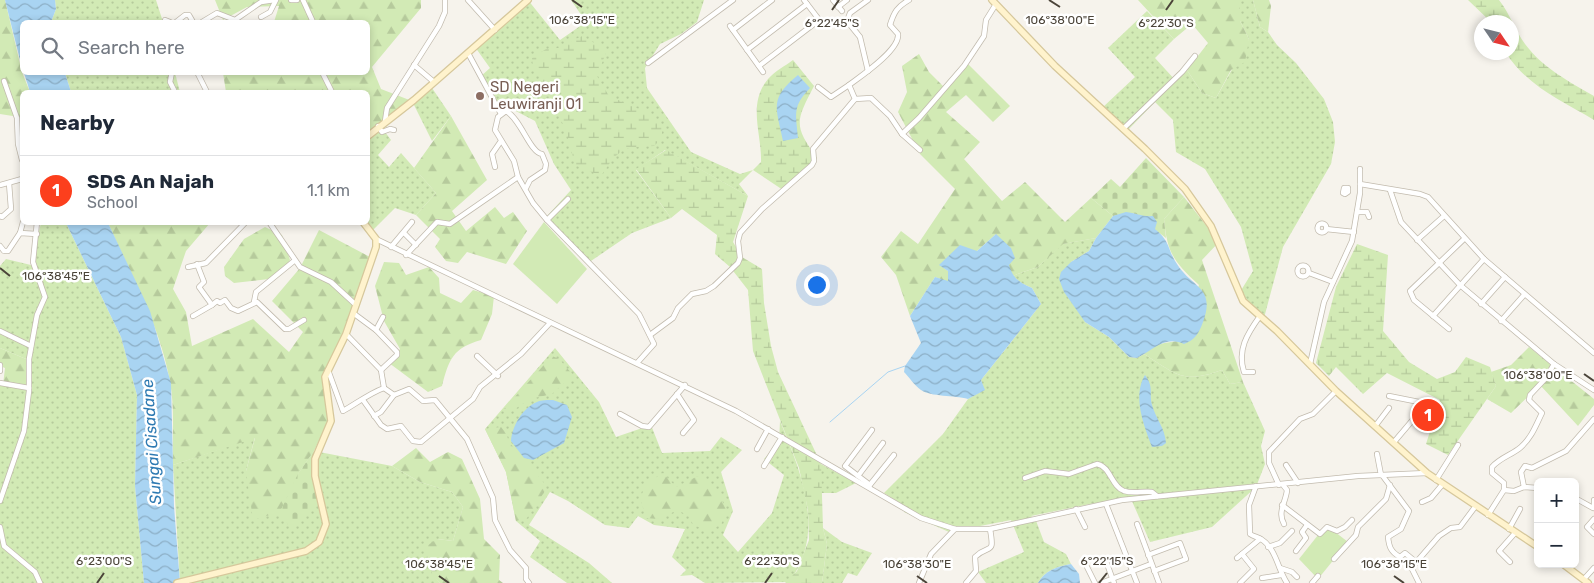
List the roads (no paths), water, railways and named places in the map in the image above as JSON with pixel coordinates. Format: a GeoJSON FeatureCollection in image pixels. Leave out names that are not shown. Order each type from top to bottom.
{"type":"FeatureCollection","features":[{"type":"Feature","properties":{"kind":"main road"},"geometry":{"type":"LineString","coordinates":[[370,134],[434,82],[528,0]]}},
{"type":"Feature","properties":{"kind":"main road"},"geometry":{"type":"LineString","coordinates":[[994,2],[1055,66],[1166,170],[1204,216],[1243,301],[1336,391],[1376,425],[1427,474],[1487,516],[1534,545]]}},
{"type":"Feature","properties":{"kind":"main road"},"geometry":{"type":"LineString","coordinates":[[178,583],[306,551],[312,548],[322,536],[326,524],[316,476],[315,459],[331,421],[324,382],[328,368],[346,334],[376,247],[376,239],[364,225]]}},
{"type":"Feature","properties":{"kind":"main road"},"geometry":{"type":"LineString","coordinates":[[1568,568],[1586,581]]}},
{"type":"Feature","properties":{"kind":"street"},"geometry":{"type":"LineString","coordinates":[[261,17],[270,12],[275,0]]}},
{"type":"Feature","properties":{"kind":"street"},"geometry":{"type":"LineString","coordinates":[[205,20],[217,13],[235,20],[261,2],[275,0]]}},
{"type":"Feature","properties":{"kind":"street"},"geometry":{"type":"LineString","coordinates":[[291,0],[298,0]]}},
{"type":"Feature","properties":{"kind":"street"},"geometry":{"type":"LineString","coordinates":[[302,0],[312,20]]}},
{"type":"Feature","properties":{"kind":"street"},"geometry":{"type":"LineString","coordinates":[[384,121],[387,108],[444,16],[445,0]]}},
{"type":"Feature","properties":{"kind":"street"},"geometry":{"type":"LineString","coordinates":[[468,0],[495,30]]}},
{"type":"Feature","properties":{"kind":"street"},"geometry":{"type":"LineString","coordinates":[[648,63],[733,0]]}},
{"type":"Feature","properties":{"kind":"street"},"geometry":{"type":"LineString","coordinates":[[763,72],[731,28],[766,2],[772,0]]}},
{"type":"Feature","properties":{"kind":"street"},"geometry":{"type":"LineString","coordinates":[[833,0],[842,11]]}},
{"type":"Feature","properties":{"kind":"street"},"geometry":{"type":"LineString","coordinates":[[838,7],[847,0]]}},
{"type":"Feature","properties":{"kind":"street"},"geometry":{"type":"LineString","coordinates":[[868,0],[850,13],[847,21],[860,37],[868,71]]}},
{"type":"Feature","properties":{"kind":"street"},"geometry":{"type":"LineString","coordinates":[[818,87],[831,97],[881,60],[898,40],[898,34],[890,25],[895,9],[909,0]]}},
{"type":"Feature","properties":{"kind":"street"},"geometry":{"type":"LineString","coordinates":[[747,50],[782,24],[806,2],[824,26]]}},
{"type":"Feature","properties":{"kind":"street"},"geometry":{"type":"LineString","coordinates":[[902,134],[919,118],[964,66],[984,36],[986,20],[994,2]]}},
{"type":"Feature","properties":{"kind":"street"},"geometry":{"type":"LineString","coordinates":[[179,20],[185,15],[189,15],[192,20]]}},
{"type":"Feature","properties":{"kind":"street"},"geometry":{"type":"LineString","coordinates":[[759,66],[819,20]]}},
{"type":"Feature","properties":{"kind":"street"},"geometry":{"type":"LineString","coordinates":[[782,24],[786,30]]}},
{"type":"Feature","properties":{"kind":"street"},"geometry":{"type":"LineString","coordinates":[[468,53],[501,114]]}},
{"type":"Feature","properties":{"kind":"street"},"geometry":{"type":"LineString","coordinates":[[1123,130],[1182,72],[1195,56]]}},
{"type":"Feature","properties":{"kind":"street"},"geometry":{"type":"LineString","coordinates":[[414,65],[434,82]]}},
{"type":"Feature","properties":{"kind":"street"},"geometry":{"type":"LineString","coordinates":[[171,75],[170,82],[174,90]]}},
{"type":"Feature","properties":{"kind":"street"},"geometry":{"type":"LineString","coordinates":[[198,75],[206,90]]}},
{"type":"Feature","properties":{"kind":"street"},"geometry":{"type":"LineString","coordinates":[[324,75],[331,90]]}},
{"type":"Feature","properties":{"kind":"street"},"geometry":{"type":"LineString","coordinates":[[4,81],[17,118],[20,152]]}},
{"type":"Feature","properties":{"kind":"street"},"geometry":{"type":"LineString","coordinates":[[849,85],[855,99]]}},
{"type":"Feature","properties":{"kind":"street"},"geometry":{"type":"LineString","coordinates":[[650,335],[673,318],[678,308],[692,294],[706,291],[714,286],[738,263],[740,258],[738,241],[740,233],[762,209],[812,165],[814,161],[813,149],[855,99],[871,98],[890,116],[902,134],[920,150]]}},
{"type":"Feature","properties":{"kind":"street"},"geometry":{"type":"LineString","coordinates":[[526,188],[530,180],[545,170],[545,161],[542,154],[535,152],[514,117],[506,112],[501,114],[495,127],[501,141],[514,161],[518,177],[533,203],[547,220],[639,314],[650,335],[654,346],[637,363]]}},
{"type":"Feature","properties":{"kind":"street"},"geometry":{"type":"LineString","coordinates":[[378,126],[382,132],[390,129],[394,130]]}},
{"type":"Feature","properties":{"kind":"street"},"geometry":{"type":"LineString","coordinates":[[495,167],[492,154],[501,141]]}},
{"type":"Feature","properties":{"kind":"street"},"geometry":{"type":"LineString","coordinates":[[1310,364],[1322,312],[1333,282],[1349,251],[1354,232],[1360,193],[1360,169]]}},
{"type":"Feature","properties":{"kind":"street"},"geometry":{"type":"LineString","coordinates":[[406,255],[437,222],[450,224],[518,177]]}},
{"type":"Feature","properties":{"kind":"street"},"geometry":{"type":"LineString","coordinates":[[0,184],[20,180]]}},
{"type":"Feature","properties":{"kind":"street"},"geometry":{"type":"LineString","coordinates":[[0,216],[2,217],[10,210],[10,183]]}},
{"type":"Feature","properties":{"kind":"street"},"geometry":{"type":"LineString","coordinates":[[1360,184],[1424,195],[1484,259],[1594,353]]}},
{"type":"Feature","properties":{"kind":"street"},"geometry":{"type":"LineString","coordinates":[[1390,190],[1399,219],[1460,285],[1554,364],[1594,390]]}},
{"type":"Feature","properties":{"kind":"street"},"geometry":{"type":"LineString","coordinates":[[1348,192],[1360,193]]}},
{"type":"Feature","properties":{"kind":"street"},"geometry":{"type":"LineString","coordinates":[[547,220],[568,199]]}},
{"type":"Feature","properties":{"kind":"street"},"geometry":{"type":"LineString","coordinates":[[1357,212],[1367,212],[1369,217]]}},
{"type":"Feature","properties":{"kind":"street"},"geometry":{"type":"LineString","coordinates":[[1417,240],[1444,216]]}},
{"type":"Feature","properties":{"kind":"street"},"geometry":{"type":"LineString","coordinates":[[391,247],[412,222]]}},
{"type":"Feature","properties":{"kind":"street"},"geometry":{"type":"LineString","coordinates":[[0,246],[4,251],[8,251],[20,233],[22,225]]}},
{"type":"Feature","properties":{"kind":"street"},"geometry":{"type":"LineString","coordinates":[[0,501],[24,431],[31,346],[37,315],[45,297],[33,262],[37,225]]}},
{"type":"Feature","properties":{"kind":"street"},"geometry":{"type":"LineString","coordinates":[[188,267],[206,263],[243,225]]}},
{"type":"Feature","properties":{"kind":"street"},"geometry":{"type":"LineString","coordinates":[[271,225],[294,261],[307,272],[331,282],[356,305]]}},
{"type":"Feature","properties":{"kind":"street"},"geometry":{"type":"LineString","coordinates":[[1326,229],[1354,232]]}},
{"type":"Feature","properties":{"kind":"street"},"geometry":{"type":"LineString","coordinates":[[404,232],[416,245]]}},
{"type":"Feature","properties":{"kind":"street"},"geometry":{"type":"LineString","coordinates":[[20,233],[37,234]]}},
{"type":"Feature","properties":{"kind":"street"},"geometry":{"type":"LineString","coordinates":[[376,239],[406,255],[685,385],[768,429],[869,486],[921,518],[955,529],[990,529],[1076,509],[1156,496],[1382,475],[1427,474]]}},
{"type":"Feature","properties":{"kind":"street"},"geometry":{"type":"LineString","coordinates":[[1449,329],[1414,300],[1410,291],[1464,239]]}},
{"type":"Feature","properties":{"kind":"street"},"geometry":{"type":"LineString","coordinates":[[1433,316],[1484,259]]}},
{"type":"Feature","properties":{"kind":"street"},"geometry":{"type":"LineString","coordinates":[[254,302],[256,292],[294,261]]}},
{"type":"Feature","properties":{"kind":"street"},"geometry":{"type":"LineString","coordinates":[[197,264],[204,282],[199,287],[212,305]]}},
{"type":"Feature","properties":{"kind":"street"},"geometry":{"type":"LineString","coordinates":[[1309,273],[1333,282]]}},
{"type":"Feature","properties":{"kind":"street"},"geometry":{"type":"LineString","coordinates":[[1481,304],[1505,277]]}},
{"type":"Feature","properties":{"kind":"street"},"geometry":{"type":"LineString","coordinates":[[1501,321],[1524,295]]}},
{"type":"Feature","properties":{"kind":"street"},"geometry":{"type":"LineString","coordinates":[[193,316],[217,301],[225,300],[231,308],[238,311],[254,302],[259,303],[264,311],[285,329],[290,329],[304,320]]}},
{"type":"Feature","properties":{"kind":"street"},"geometry":{"type":"LineString","coordinates":[[353,313],[376,330],[397,352],[381,370]]}},
{"type":"Feature","properties":{"kind":"street"},"geometry":{"type":"LineString","coordinates":[[1253,372],[1244,372],[1240,360],[1249,331],[1260,316]]}},
{"type":"Feature","properties":{"kind":"street"},"geometry":{"type":"LineString","coordinates":[[376,330],[383,317]]}},
{"type":"Feature","properties":{"kind":"street"},"geometry":{"type":"LineString","coordinates":[[363,400],[374,416],[387,428],[400,426],[416,443],[421,442],[473,399],[480,387],[498,376],[522,354],[550,323]]}},
{"type":"Feature","properties":{"kind":"street"},"geometry":{"type":"LineString","coordinates":[[0,331],[31,346]]}},
{"type":"Feature","properties":{"kind":"street"},"geometry":{"type":"LineString","coordinates":[[346,334],[381,370],[384,388],[394,395]]}},
{"type":"Feature","properties":{"kind":"street"},"geometry":{"type":"LineString","coordinates":[[477,356],[498,376]]}},
{"type":"Feature","properties":{"kind":"street"},"geometry":{"type":"LineString","coordinates":[[1487,516],[1504,490],[1504,483],[1492,473],[1492,467],[1501,457],[1521,447],[1532,435],[1542,413],[1529,400],[1530,394],[1546,378],[1554,364]]}},
{"type":"Feature","properties":{"kind":"street"},"geometry":{"type":"LineString","coordinates":[[0,365],[0,371]]}},
{"type":"Feature","properties":{"kind":"street"},"geometry":{"type":"LineString","coordinates":[[328,368],[343,410],[363,400],[375,390],[384,388]]}},
{"type":"Feature","properties":{"kind":"street"},"geometry":{"type":"LineString","coordinates":[[0,383],[29,388]]}},
{"type":"Feature","properties":{"kind":"street"},"geometry":{"type":"LineString","coordinates":[[620,414],[642,426],[649,427],[685,385]]}},
{"type":"Feature","properties":{"kind":"street"},"geometry":{"type":"LineString","coordinates":[[374,416],[381,412],[394,395],[408,389],[423,401],[435,400],[467,439],[493,498],[495,520],[510,550],[526,568],[526,578],[529,583]]}},
{"type":"Feature","properties":{"kind":"street"},"geometry":{"type":"LineString","coordinates":[[1284,524],[1281,518],[1282,505],[1287,490],[1281,485],[1269,463],[1269,452],[1300,419],[1313,414],[1336,391]]}},
{"type":"Feature","properties":{"kind":"street"},"geometry":{"type":"LineString","coordinates":[[677,394],[694,420],[684,433]]}},
{"type":"Feature","properties":{"kind":"street"},"geometry":{"type":"LineString","coordinates":[[1389,396],[1419,402],[1423,405],[1422,409],[1394,442]]}},
{"type":"Feature","properties":{"kind":"street"},"geometry":{"type":"LineString","coordinates":[[1376,425],[1389,408]]}},
{"type":"Feature","properties":{"kind":"street"},"geometry":{"type":"LineString","coordinates":[[1524,487],[1521,472],[1525,466],[1532,468],[1566,452],[1594,419]]}},
{"type":"Feature","properties":{"kind":"street"},"geometry":{"type":"LineString","coordinates":[[758,449],[768,429]]}},
{"type":"Feature","properties":{"kind":"street"},"geometry":{"type":"LineString","coordinates":[[869,486],[845,466],[872,430]]}},
{"type":"Feature","properties":{"kind":"street"},"geometry":{"type":"LineString","coordinates":[[764,466],[782,437]]}},
{"type":"Feature","properties":{"kind":"street"},"geometry":{"type":"LineString","coordinates":[[858,476],[883,442]]}},
{"type":"Feature","properties":{"kind":"street"},"geometry":{"type":"LineString","coordinates":[[1436,480],[1458,444]]}},
{"type":"Feature","properties":{"kind":"street"},"geometry":{"type":"LineString","coordinates":[[1377,454],[1382,475],[1408,508],[1409,514],[1401,529],[1388,537],[1388,546],[1393,553],[1400,556],[1405,553],[1416,562]]}},
{"type":"Feature","properties":{"kind":"street"},"geometry":{"type":"LineString","coordinates":[[869,486],[894,455]]}},
{"type":"Feature","properties":{"kind":"street"},"geometry":{"type":"LineString","coordinates":[[1025,478],[1045,471],[1069,474],[1096,464],[1107,470],[1123,491],[1133,493],[1152,492],[1156,496]]}},
{"type":"Feature","properties":{"kind":"street"},"geometry":{"type":"LineString","coordinates":[[1286,465],[1298,483]]}},
{"type":"Feature","properties":{"kind":"street"},"geometry":{"type":"LineString","coordinates":[[1422,502],[1431,498],[1442,484]]}},
{"type":"Feature","properties":{"kind":"street"},"geometry":{"type":"LineString","coordinates":[[1256,486],[1249,505],[1249,531],[1252,536],[1260,539],[1268,547],[1280,568],[1281,574],[1288,583]]}},
{"type":"Feature","properties":{"kind":"street"},"geometry":{"type":"LineString","coordinates":[[1334,559],[1356,535],[1358,527],[1386,498],[1390,486]]}},
{"type":"Feature","properties":{"kind":"street"},"geometry":{"type":"LineString","coordinates":[[1504,490],[1514,491],[1524,487],[1534,488]]}},
{"type":"Feature","properties":{"kind":"street"},"geometry":{"type":"LineString","coordinates":[[1579,500],[1594,508],[1594,500]]}},
{"type":"Feature","properties":{"kind":"street"},"geometry":{"type":"LineString","coordinates":[[1106,504],[1137,583]]}},
{"type":"Feature","properties":{"kind":"street"},"geometry":{"type":"LineString","coordinates":[[1282,505],[1320,534],[1327,527],[1337,531],[1345,527],[1352,520]]}},
{"type":"Feature","properties":{"kind":"street"},"geometry":{"type":"LineString","coordinates":[[1419,583],[1412,570],[1416,562],[1440,536],[1451,528],[1460,527],[1475,507]]}},
{"type":"Feature","properties":{"kind":"street"},"geometry":{"type":"LineString","coordinates":[[1076,509],[1085,527]]}},
{"type":"Feature","properties":{"kind":"street"},"geometry":{"type":"LineString","coordinates":[[1509,529],[1520,509]]}},
{"type":"Feature","properties":{"kind":"street"},"geometry":{"type":"LineString","coordinates":[[1594,519],[1587,528],[1594,534]]}},
{"type":"Feature","properties":{"kind":"street"},"geometry":{"type":"LineString","coordinates":[[1137,524],[1159,583]]}},
{"type":"Feature","properties":{"kind":"street"},"geometry":{"type":"LineString","coordinates":[[1296,552],[1306,538],[1302,532],[1307,525]]}},
{"type":"Feature","properties":{"kind":"street"},"geometry":{"type":"LineString","coordinates":[[0,527],[4,546],[35,572],[40,583]]}},
{"type":"Feature","properties":{"kind":"street"},"geometry":{"type":"LineString","coordinates":[[919,583],[931,554],[955,529]]}},
{"type":"Feature","properties":{"kind":"street"},"geometry":{"type":"LineString","coordinates":[[966,583],[976,571],[975,557],[990,549],[992,545],[990,529]]}},
{"type":"Feature","properties":{"kind":"street"},"geometry":{"type":"LineString","coordinates":[[1268,547],[1280,543],[1292,531]]}},
{"type":"Feature","properties":{"kind":"street"},"geometry":{"type":"LineString","coordinates":[[1510,562],[1499,551],[1502,545],[1515,533]]}},
{"type":"Feature","properties":{"kind":"street"},"geometry":{"type":"LineString","coordinates":[[1238,558],[1260,539]]}},
{"type":"Feature","properties":{"kind":"street"},"geometry":{"type":"LineString","coordinates":[[1148,555],[1180,543],[1186,559],[1154,572]]}},
{"type":"Feature","properties":{"kind":"street"},"geometry":{"type":"LineString","coordinates":[[1240,583],[1254,569],[1242,554]]}},
{"type":"Feature","properties":{"kind":"street"},"geometry":{"type":"LineString","coordinates":[[1106,561],[1113,581]]}},
{"type":"Feature","properties":{"kind":"street"},"geometry":{"type":"LineString","coordinates":[[1101,583],[1113,581],[1132,571],[1152,564]]}},
{"type":"Feature","properties":{"kind":"street"},"geometry":{"type":"LineString","coordinates":[[1087,567],[1095,583]]}},
{"type":"Feature","properties":{"kind":"street"},"geometry":{"type":"LineString","coordinates":[[1280,568],[1297,577]]}},
{"type":"Feature","properties":{"kind":"street"},"geometry":{"type":"LineString","coordinates":[[1586,581],[1594,568]]}},
{"type":"Feature","properties":{"kind":"street"},"geometry":{"type":"LineString","coordinates":[[1262,578],[1281,574]]}},
{"type":"Feature","properties":{"kind":"street"},"geometry":{"type":"LineString","coordinates":[[1312,583],[1318,576]]}},
{"type":"Feature","properties":{"kind":"water"},"geometry":{"type":"Polygon","coordinates":[[[5,0],[55,0],[56,9],[52,20],[20,20],[20,60],[5,0]]]}},
{"type":"Feature","properties":{"kind":"water"},"geometry":{"type":"Polygon","coordinates":[[[25,75],[66,75],[70,90],[29,90],[25,75]]]}},
{"type":"Feature","properties":{"kind":"water"},"geometry":{"type":"Polygon","coordinates":[[[798,75],[810,88],[800,100],[796,111],[798,138],[783,141],[777,104],[782,91],[798,75]]]}},
{"type":"Feature","properties":{"kind":"water"},"geometry":{"type":"Polygon","coordinates":[[[1126,212],[1153,216],[1157,222],[1155,229],[1164,238],[1177,264],[1200,289],[1207,302],[1201,326],[1196,336],[1191,340],[1184,344],[1171,341],[1159,345],[1137,358],[1129,357],[1109,337],[1085,322],[1064,292],[1059,279],[1061,272],[1071,262],[1089,251],[1096,238],[1113,216],[1126,212]]]}},
{"type":"Feature","properties":{"kind":"water","name":"Sungai Cisadane"},"geometry":{"type":"Polygon","coordinates":[[[67,225],[109,225],[150,311],[171,383],[174,506],[180,583],[144,583],[135,486],[137,395],[121,337],[67,225]]]}},
{"type":"Feature","properties":{"kind":"water"},"geometry":{"type":"Polygon","coordinates":[[[996,234],[1011,248],[1015,258],[1009,265],[1012,273],[1020,282],[1032,288],[1041,304],[981,380],[985,390],[968,399],[925,392],[916,386],[904,372],[905,366],[921,343],[910,316],[935,277],[948,281],[948,271],[939,265],[960,245],[977,251],[996,234]]]}},
{"type":"Feature","properties":{"kind":"water"},"geometry":{"type":"Polygon","coordinates":[[[1145,375],[1150,386],[1152,405],[1165,438],[1166,443],[1162,446],[1152,447],[1143,421],[1139,392],[1145,375]]]}},
{"type":"Feature","properties":{"kind":"water"},"geometry":{"type":"Polygon","coordinates":[[[553,400],[567,405],[572,417],[564,443],[533,460],[524,458],[511,441],[513,430],[519,418],[532,405],[540,401],[553,400]]]}},
{"type":"Feature","properties":{"kind":"water"},"geometry":{"type":"Polygon","coordinates":[[[1071,564],[1079,574],[1080,583],[1038,583],[1044,575],[1052,570],[1071,564]]]}},
{"type":"Feature","properties":{"kind":"waterway"},"geometry":{"type":"LineString","coordinates":[[830,422],[888,372],[905,366]]}},
{"type":"Feature","properties":{"kind":"place","name":"SD Negeri Leuwiranji 01"},"geometry":{"type":"Point","coordinates":[480,96]}},
{"type":"Feature","properties":{"kind":"place","name":"SDS An Najah"},"geometry":{"type":"Point","coordinates":[1428,415]}}]}
